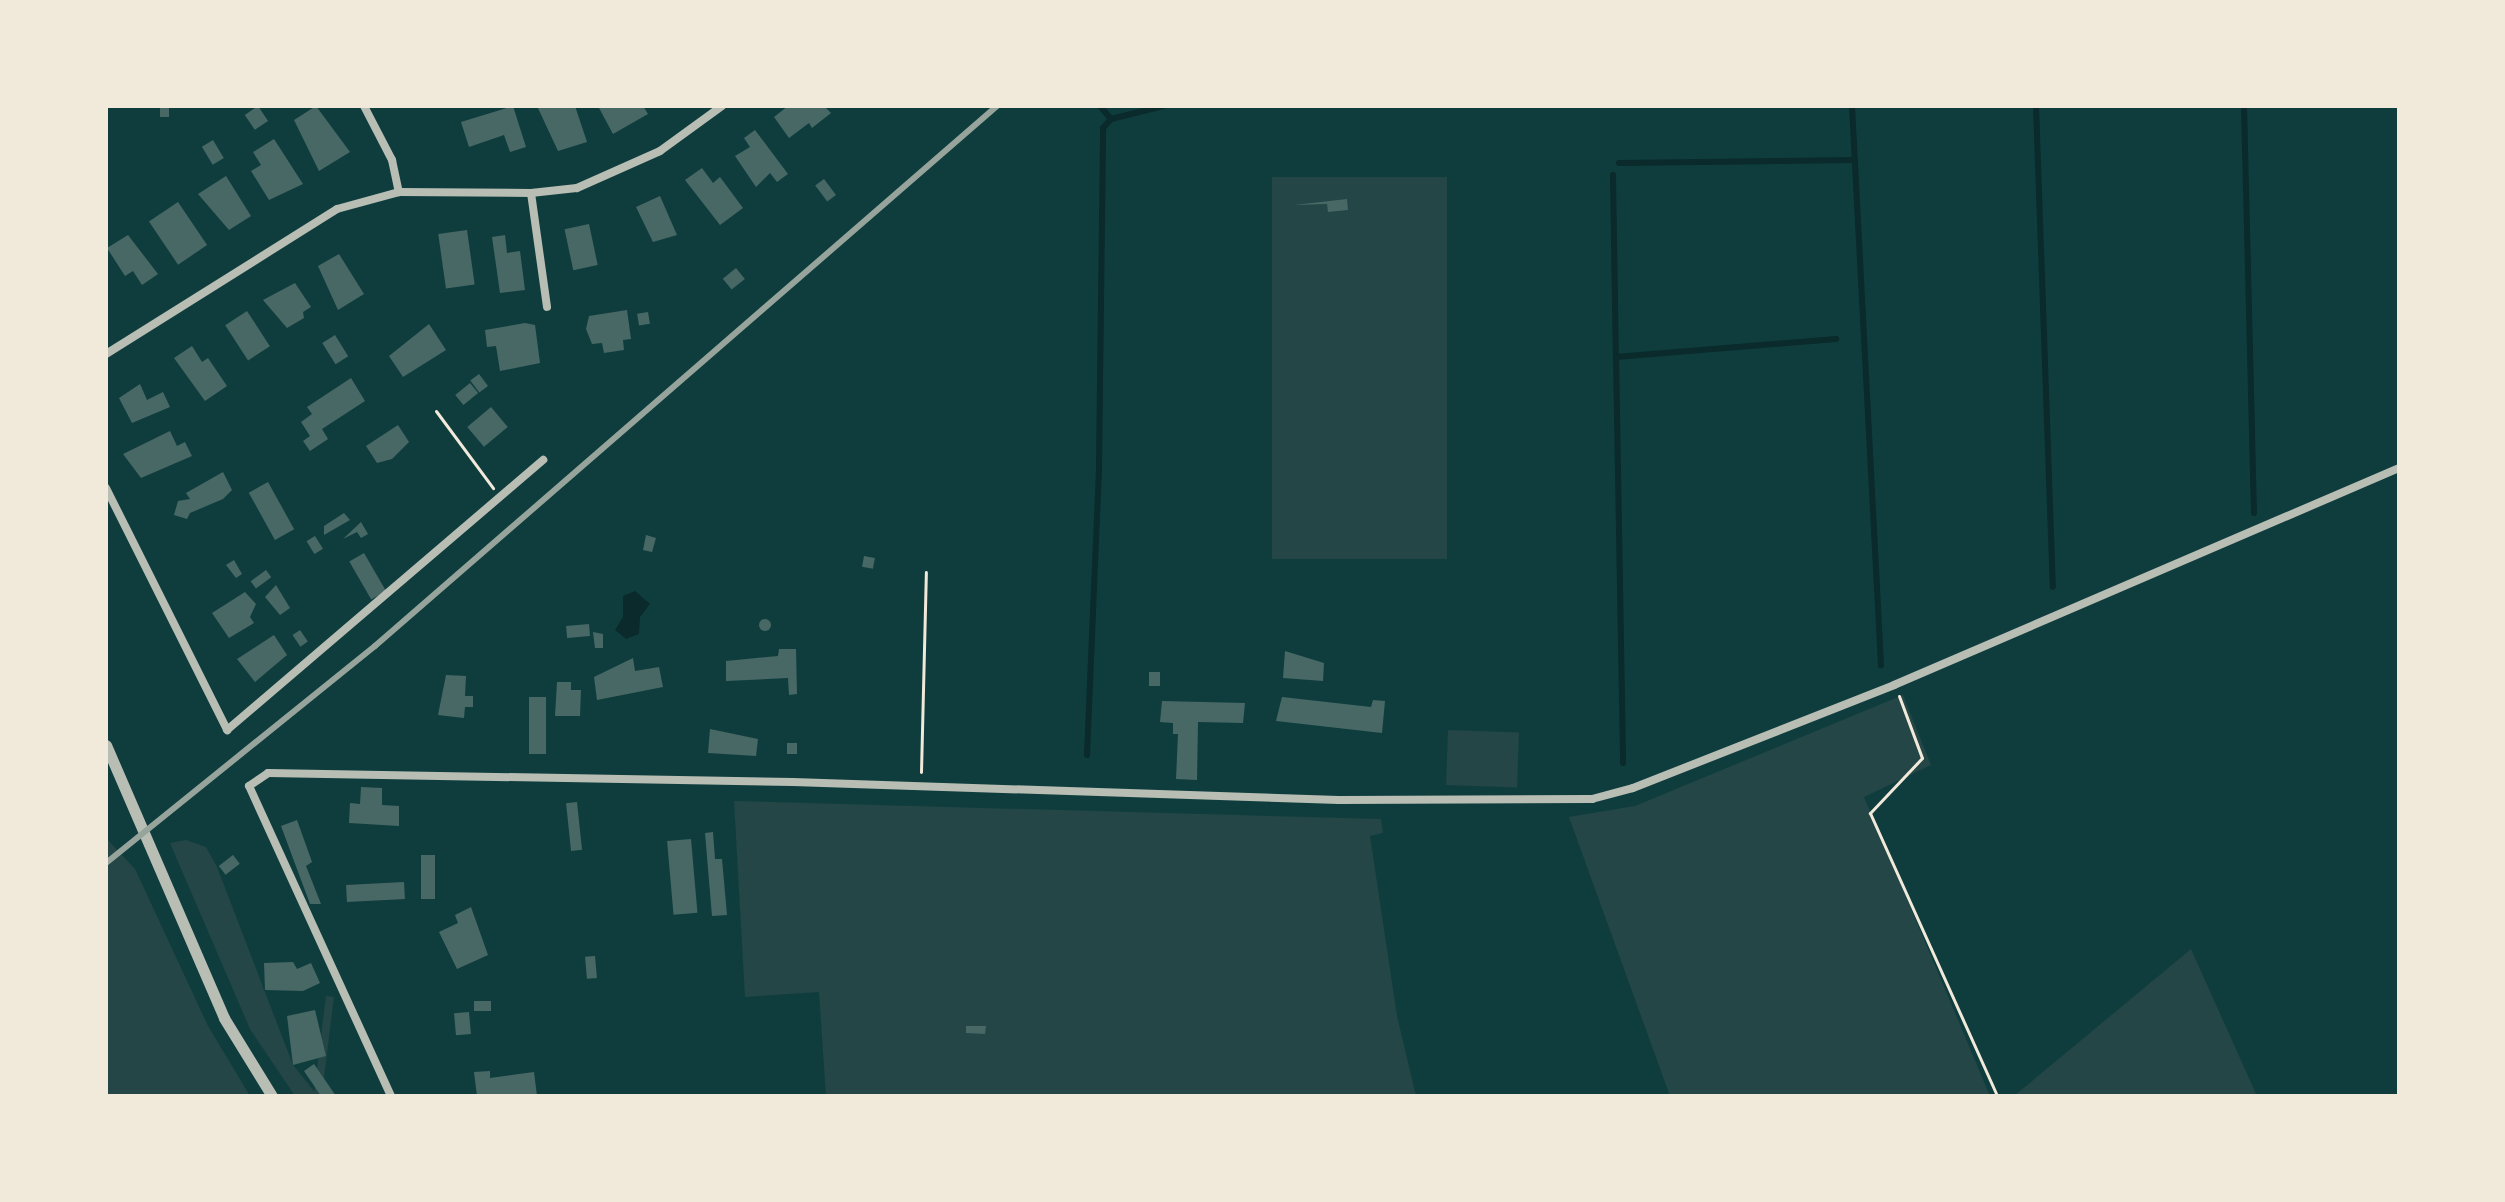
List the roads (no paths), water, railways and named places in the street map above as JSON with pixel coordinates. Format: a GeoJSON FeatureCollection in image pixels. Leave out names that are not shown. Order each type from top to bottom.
{"type":"FeatureCollection","features":[{"type":"Feature","properties":{"kind":"street"},"geometry":{"type":"LineString","coordinates":[[364,106],[392,160],[399,192]]}},
{"type":"Feature","properties":{"kind":"street"},"geometry":{"type":"LineString","coordinates":[[106,354],[278,242],[337,209],[399,192],[531,193],[577,188],[660,151],[722,106]]}},
{"type":"Feature","properties":{"kind":"street"},"geometry":{"type":"LineString","coordinates":[[531,193],[547,307]]}},
{"type":"Feature","properties":{"kind":"street"},"geometry":{"type":"LineString","coordinates":[[106,488],[227,730],[543,460]]}},
{"type":"Feature","properties":{"kind":"street"},"geometry":{"type":"LineString","coordinates":[[391,1096],[249,786],[268,773],[921,787],[1339,800],[1592,799],[1633,788],[1894,685],[2399,468]]}},
{"type":"Feature","properties":{"kind":"street"},"geometry":{"type":"LineString","coordinates":[[106,745],[224,1018],[272,1096]]}},
{"type":"Feature","properties":{"kind":"waterway"},"geometry":{"type":"LineString","coordinates":[[1100,106],[1111,119],[1164,106]]}},
{"type":"Feature","properties":{"kind":"waterway"},"geometry":{"type":"LineString","coordinates":[[1852,106],[1881,665]]}},
{"type":"Feature","properties":{"kind":"waterway"},"geometry":{"type":"LineString","coordinates":[[2036,106],[2053,587]]}},
{"type":"Feature","properties":{"kind":"waterway"},"geometry":{"type":"LineString","coordinates":[[2244,106],[2254,513]]}},
{"type":"Feature","properties":{"kind":"waterway"},"geometry":{"type":"LineString","coordinates":[[1087,755],[1099,465],[1103,128],[1111,119]]}},
{"type":"Feature","properties":{"kind":"waterway"},"geometry":{"type":"LineString","coordinates":[[1619,163],[1855,160]]}},
{"type":"Feature","properties":{"kind":"waterway"},"geometry":{"type":"LineString","coordinates":[[1613,175],[1616,357],[1836,339]]}},
{"type":"Feature","properties":{"kind":"waterway"},"geometry":{"type":"LineString","coordinates":[[1616,357],[1623,763]]}},
{"type":"Feature","properties":{"kind":"railway"},"geometry":{"type":"LineString","coordinates":[[106,863],[375,646],[997,106]]}}]}
